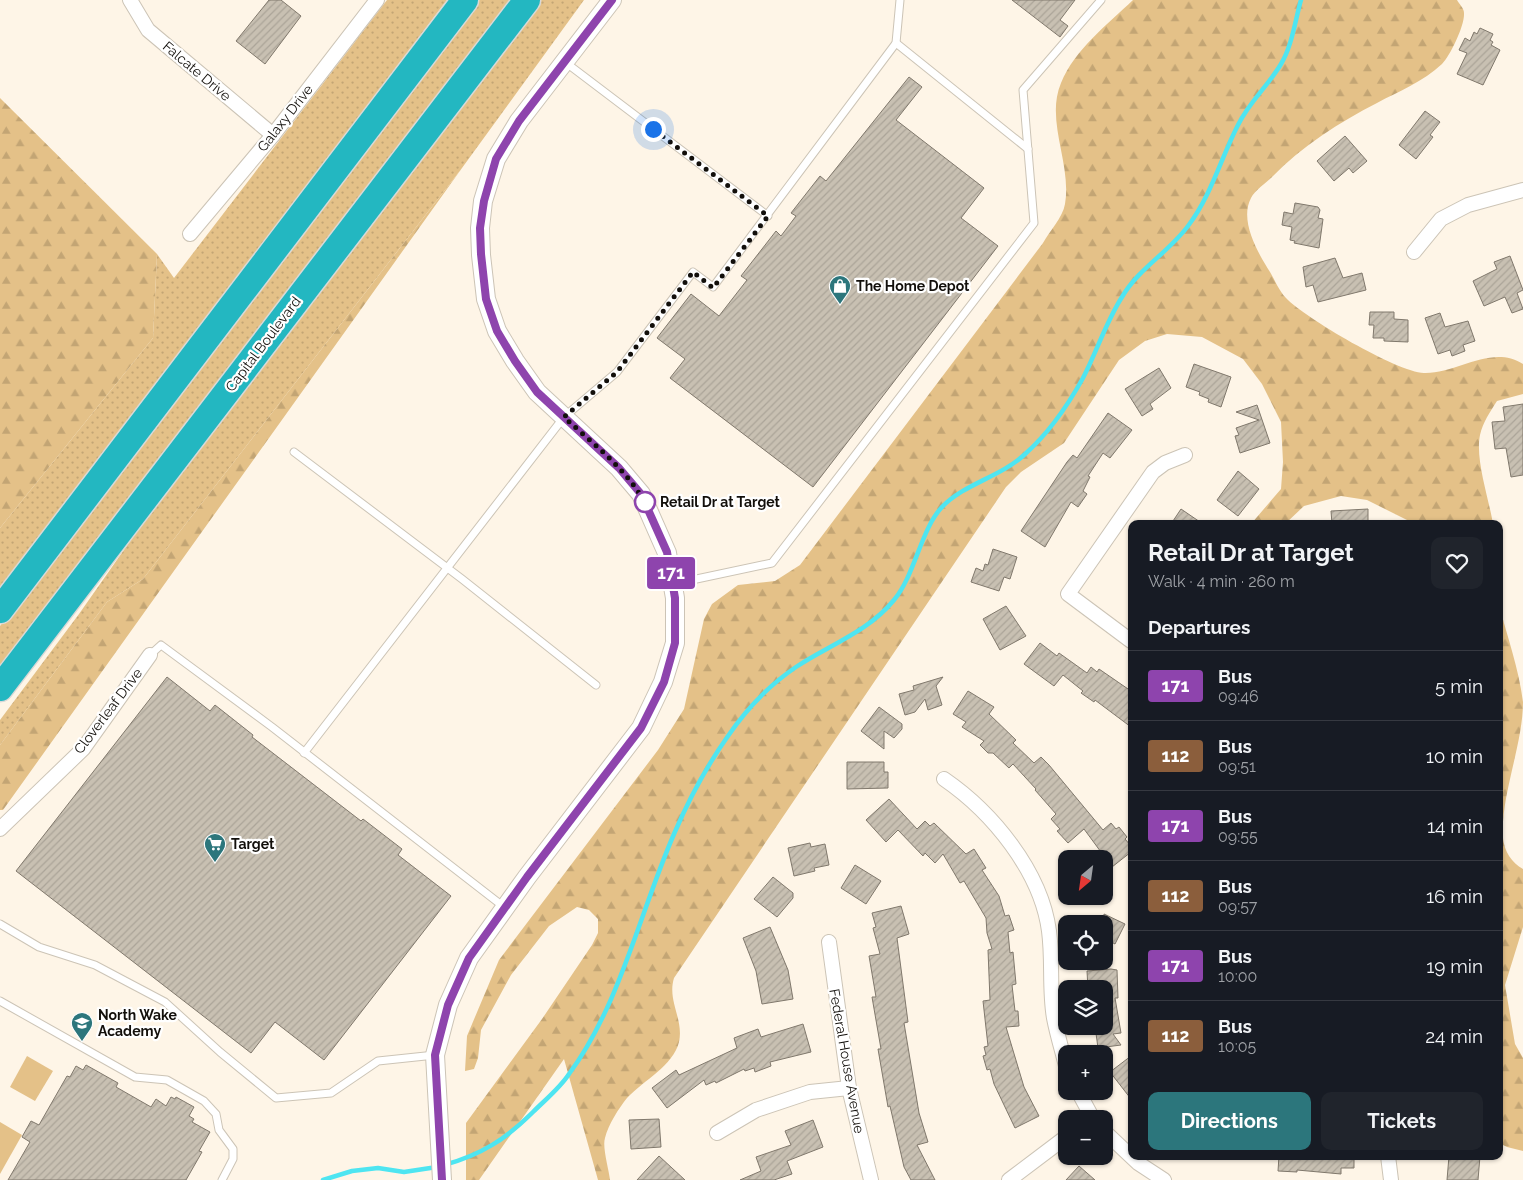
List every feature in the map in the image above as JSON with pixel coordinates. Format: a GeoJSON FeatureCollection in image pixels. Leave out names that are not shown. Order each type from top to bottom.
{"type":"FeatureCollection","features":[{"type":"Feature","properties":{"kind":"highway"},"geometry":{"type":"LineString","coordinates":[[0,610],[465,0]]}},
{"type":"Feature","properties":{"kind":"highway","name":"Capital Boulevard"},"geometry":{"type":"LineString","coordinates":[[0,688],[527,0]]}},
{"type":"Feature","properties":{"kind":"street","name":"Falcate Drive"},"geometry":{"type":"LineString","coordinates":[[130,0],[148,30],[273,135]]}},
{"type":"Feature","properties":{"kind":"street","name":"Galaxy Drive"},"geometry":{"type":"LineString","coordinates":[[190,234],[273,135],[377,0]]}},
{"type":"Feature","properties":{"kind":"street"},"geometry":{"type":"LineString","coordinates":[[442,1180],[435,1055],[448,1005],[469,958],[504,908],[641,728],[664,682],[675,643],[675,598],[667,552],[641,494],[619,468],[537,392],[497,331],[486,299],[480,228],[484,201],[496,159],[519,121],[612,0]]}},
{"type":"Feature","properties":{"kind":"street"},"geometry":{"type":"LineString","coordinates":[[1414,252],[1440,219],[1468,205],[1523,190]]}},
{"type":"Feature","properties":{"kind":"street"},"geometry":{"type":"LineString","coordinates":[[1128,639],[1068,594],[1153,472],[1165,463],[1185,455]]}},
{"type":"Feature","properties":{"kind":"street","name":"Cloverleaf Drive"},"geometry":{"type":"LineString","coordinates":[[0,829],[83,749],[150,655]]}},
{"type":"Feature","properties":{"kind":"street"},"geometry":{"type":"LineString","coordinates":[[944,779],[970,797],[999,826],[1024,865],[1040,898],[1049,930],[1054,1017],[1061,1045]]}},
{"type":"Feature","properties":{"kind":"street","name":"Federal House Avenue"},"geometry":{"type":"LineString","coordinates":[[829,942],[849,1088],[871,1180]]}},
{"type":"Feature","properties":{"kind":"street"},"geometry":{"type":"LineString","coordinates":[[717,1133],[756,1110],[810,1092],[849,1088]]}},
{"type":"Feature","properties":{"kind":"street"},"geometry":{"type":"LineString","coordinates":[[1113,1140],[1128,1154]]}},
{"type":"Feature","properties":{"kind":"street"},"geometry":{"type":"LineString","coordinates":[[1009,1180],[1058,1143]]}},
{"type":"Feature","properties":{"kind":"street"},"geometry":{"type":"LineString","coordinates":[[1134,1160],[1164,1180]]}},
{"type":"Feature","properties":{"kind":"street"},"geometry":{"type":"LineString","coordinates":[[1388,1160],[1391,1180]]}},
{"type":"Feature","properties":{"kind":"lane"},"geometry":{"type":"LineString","coordinates":[[304,753],[564,417],[617,372],[693,272],[713,288],[896,43],[900,0]]}},
{"type":"Feature","properties":{"kind":"lane"},"geometry":{"type":"LineString","coordinates":[[673,584],[772,563],[1034,223],[1023,90],[1102,0]]}},
{"type":"Feature","properties":{"kind":"lane"},"geometry":{"type":"LineString","coordinates":[[896,43],[1028,149]]}},
{"type":"Feature","properties":{"kind":"lane"},"geometry":{"type":"LineString","coordinates":[[564,61],[768,216]]}},
{"type":"Feature","properties":{"kind":"lane"},"geometry":{"type":"LineString","coordinates":[[294,452],[447,568],[596,685]]}},
{"type":"Feature","properties":{"kind":"lane"},"geometry":{"type":"LineString","coordinates":[[150,655],[161,645],[504,908]]}},
{"type":"Feature","properties":{"kind":"lane"},"geometry":{"type":"LineString","coordinates":[[0,924],[39,947],[95,965],[165,1002],[220,1052],[276,1098],[331,1092],[378,1061],[435,1055]]}},
{"type":"Feature","properties":{"kind":"lane"},"geometry":{"type":"LineString","coordinates":[[0,1001],[134,1077],[167,1080],[208,1104],[216,1114],[219,1130],[234,1150],[233,1159],[222,1180]]}},
{"type":"Feature","properties":{"kind":"green space"},"geometry":{"type":"Polygon","coordinates":[[[387,0],[447,0],[0,592],[0,528],[153,338],[157,254],[174,278],[387,0]]]}},
{"type":"Feature","properties":{"kind":"green space"},"geometry":{"type":"Polygon","coordinates":[[[479,0],[514,0],[0,674],[0,626],[479,0]]]}},
{"type":"Feature","properties":{"kind":"green space"},"geometry":{"type":"Polygon","coordinates":[[[539,0],[584,0],[462,168],[143,579],[107,602],[0,745],[0,720],[79,614],[154,507],[539,0]]]}},
{"type":"Feature","properties":{"kind":"green space"},"geometry":{"type":"Polygon","coordinates":[[[1133,0],[1457,0],[1463,9],[1464,18],[1453,48],[1442,64],[1419,81],[1349,118],[1296,155],[1255,192],[1248,207],[1247,217],[1260,256],[1286,298],[1312,318],[1352,343],[1394,364],[1424,373],[1449,369],[1486,358],[1499,357],[1523,364],[1523,394],[1497,401],[1485,421],[1480,435],[1479,456],[1492,520],[1407,520],[1367,500],[1341,496],[1304,506],[1289,520],[1254,520],[1281,489],[1283,462],[1281,422],[1262,384],[1243,359],[1202,337],[1167,334],[1145,341],[1119,360],[1064,443],[1021,472],[1006,487],[674,978],[672,986],[680,1034],[679,1042],[671,1058],[627,1098],[611,1122],[604,1142],[610,1180],[598,1180],[564,1059],[479,1180],[466,1180],[466,1123],[542,1019],[592,945],[598,933],[598,919],[589,910],[577,907],[549,926],[511,975],[481,1030],[478,1058],[474,1069],[465,1071],[467,1036],[499,960],[658,750],[684,709],[704,619],[712,604],[738,585],[775,581],[800,565],[1056,224],[1064,209],[1066,189],[1057,127],[1057,97],[1061,83],[1074,59],[1102,28],[1133,0]]]}},
{"type":"Feature","properties":{"kind":"green space"},"geometry":{"type":"Polygon","coordinates":[[[0,98],[157,254],[153,338],[0,528],[0,98]]]}},
{"type":"Feature","properties":{"kind":"green space"},"geometry":{"type":"Polygon","coordinates":[[[462,168],[3,810],[0,810],[0,745],[107,602],[143,579],[462,168]]]}},
{"type":"Feature","properties":{"kind":"green space"},"geometry":{"type":"Polygon","coordinates":[[[1503,619],[1516,665],[1523,702],[1522,719],[1503,822],[1503,619]]]}},
{"type":"Feature","properties":{"kind":"green space"},"geometry":{"type":"Polygon","coordinates":[[[1503,838],[1509,856],[1523,869],[1523,927],[1505,985],[1515,1044],[1523,1058],[1523,1151],[1503,1145],[1503,838]]]}},
{"type":"Feature","properties":{"kind":"green space"},"geometry":{"type":"Polygon","coordinates":[[[27,1056],[53,1071],[35,1101],[10,1087],[27,1056]]]}},
{"type":"Feature","properties":{"kind":"green space"},"geometry":{"type":"Polygon","coordinates":[[[0,1122],[22,1135],[0,1174],[0,1122]]]}},
{"type":"Feature","properties":{"kind":"building"},"geometry":{"type":"Polygon","coordinates":[[[269,0],[281,0],[301,16],[265,64],[236,41],[269,0]]]}},
{"type":"Feature","properties":{"kind":"building"},"geometry":{"type":"Polygon","coordinates":[[[1012,0],[1075,0],[1060,20],[1068,26],[1060,37],[1012,0]]]}},
{"type":"Feature","properties":{"kind":"building"},"geometry":{"type":"Polygon","coordinates":[[[1480,28],[1493,34],[1490,40],[1493,42],[1491,45],[1500,50],[1483,85],[1457,74],[1467,53],[1459,50],[1465,38],[1470,41],[1474,32],[1477,34],[1480,28]]]}},
{"type":"Feature","properties":{"kind":"building","name":"The Home Depot"},"geometry":{"type":"Polygon","coordinates":[[[909,77],[922,87],[896,120],[984,188],[961,218],[998,246],[813,487],[670,378],[685,359],[657,338],[691,294],[719,316],[747,280],[741,276],[776,231],[781,236],[796,216],[791,213],[820,176],[826,181],[909,77]]]}},
{"type":"Feature","properties":{"kind":"building"},"geometry":{"type":"Polygon","coordinates":[[[1425,111],[1440,122],[1430,135],[1433,137],[1416,159],[1399,145],[1425,111]]]}},
{"type":"Feature","properties":{"kind":"building"},"geometry":{"type":"Polygon","coordinates":[[[1345,136],[1367,161],[1353,173],[1349,168],[1334,181],[1317,161],[1345,136]]]}},
{"type":"Feature","properties":{"kind":"building"},"geometry":{"type":"Polygon","coordinates":[[[1295,203],[1318,207],[1320,210],[1318,218],[1323,219],[1319,248],[1294,243],[1295,241],[1290,240],[1292,227],[1282,225],[1284,212],[1293,214],[1295,203]]]}},
{"type":"Feature","properties":{"kind":"building"},"geometry":{"type":"Polygon","coordinates":[[[1510,256],[1523,290],[1517,293],[1523,309],[1512,313],[1505,297],[1484,306],[1473,281],[1497,269],[1494,262],[1510,256]]]}},
{"type":"Feature","properties":{"kind":"building"},"geometry":{"type":"Polygon","coordinates":[[[1335,258],[1343,278],[1362,273],[1366,290],[1318,302],[1313,285],[1306,287],[1303,267],[1335,258]]]}},
{"type":"Feature","properties":{"kind":"building"},"geometry":{"type":"Polygon","coordinates":[[[1370,312],[1394,312],[1394,319],[1408,320],[1408,342],[1384,341],[1384,338],[1373,338],[1374,325],[1369,325],[1370,312]]]}},
{"type":"Feature","properties":{"kind":"building"},"geometry":{"type":"Polygon","coordinates":[[[1440,313],[1445,327],[1468,321],[1475,341],[1463,345],[1465,351],[1452,356],[1450,350],[1438,354],[1425,318],[1440,313]]]}},
{"type":"Feature","properties":{"kind":"building"},"geometry":{"type":"Polygon","coordinates":[[[1194,364],[1231,377],[1221,407],[1208,402],[1209,399],[1199,395],[1200,392],[1186,387],[1194,364]]]}},
{"type":"Feature","properties":{"kind":"building"},"geometry":{"type":"Polygon","coordinates":[[[1159,368],[1171,388],[1150,404],[1153,409],[1142,416],[1125,389],[1159,368]]]}},
{"type":"Feature","properties":{"kind":"building"},"geometry":{"type":"Polygon","coordinates":[[[1523,404],[1523,475],[1511,477],[1506,448],[1495,449],[1492,422],[1505,421],[1503,407],[1523,404]]]}},
{"type":"Feature","properties":{"kind":"building"},"geometry":{"type":"Polygon","coordinates":[[[1257,405],[1270,443],[1240,453],[1235,436],[1239,435],[1236,428],[1259,420],[1236,412],[1257,405]]]}},
{"type":"Feature","properties":{"kind":"building"},"geometry":{"type":"Polygon","coordinates":[[[1108,413],[1132,430],[1110,458],[1103,453],[1088,476],[1090,477],[1083,491],[1087,494],[1078,507],[1071,502],[1045,547],[1021,531],[1067,462],[1073,455],[1077,458],[1108,413]]]}},
{"type":"Feature","properties":{"kind":"building"},"geometry":{"type":"Polygon","coordinates":[[[1238,471],[1259,489],[1238,516],[1217,500],[1238,471]]]}},
{"type":"Feature","properties":{"kind":"building"},"geometry":{"type":"Polygon","coordinates":[[[1181,509],[1197,520],[1174,520],[1181,509]]]}},
{"type":"Feature","properties":{"kind":"building"},"geometry":{"type":"Polygon","coordinates":[[[1368,509],[1368,520],[1332,520],[1331,511],[1368,509]]]}},
{"type":"Feature","properties":{"kind":"building"},"geometry":{"type":"Polygon","coordinates":[[[993,549],[1017,557],[1010,579],[1004,577],[999,591],[971,582],[976,568],[983,571],[985,564],[988,565],[993,549]]]}},
{"type":"Feature","properties":{"kind":"building"},"geometry":{"type":"Polygon","coordinates":[[[1006,606],[1026,636],[1000,650],[983,619],[1006,606]]]}},
{"type":"Feature","properties":{"kind":"building"},"geometry":{"type":"Polygon","coordinates":[[[1040,643],[1057,656],[1059,653],[1087,673],[1091,667],[1097,672],[1099,669],[1128,689],[1128,725],[1095,700],[1094,702],[1081,693],[1083,691],[1063,675],[1054,686],[1024,664],[1040,643]]]}},
{"type":"Feature","properties":{"kind":"building","name":"Target"},"geometry":{"type":"Polygon","coordinates":[[[167,677],[210,711],[215,705],[253,735],[252,737],[361,821],[363,819],[402,849],[398,855],[451,896],[324,1060],[275,1022],[251,1053],[16,871],[167,677]]]}},
{"type":"Feature","properties":{"kind":"building"},"geometry":{"type":"Polygon","coordinates":[[[943,677],[936,686],[942,705],[928,710],[925,699],[915,712],[905,715],[899,694],[914,690],[913,686],[943,677]]]}},
{"type":"Feature","properties":{"kind":"building"},"geometry":{"type":"Polygon","coordinates":[[[968,691],[994,707],[989,714],[1016,740],[1013,743],[1034,763],[1041,757],[1103,830],[1111,823],[1116,829],[1119,827],[1127,837],[1125,839],[1128,842],[1128,854],[1113,866],[1113,850],[1099,850],[1084,829],[1068,843],[1057,831],[1060,829],[1051,819],[1056,814],[1036,789],[1013,764],[1009,768],[993,753],[988,753],[980,745],[984,741],[962,727],[966,722],[953,714],[968,691]]]}},
{"type":"Feature","properties":{"kind":"building"},"geometry":{"type":"Polygon","coordinates":[[[879,707],[902,724],[902,729],[894,738],[884,731],[884,749],[861,731],[879,707]]]}},
{"type":"Feature","properties":{"kind":"building"},"geometry":{"type":"Polygon","coordinates":[[[847,762],[884,762],[884,772],[888,772],[888,788],[847,789],[847,762]]]}},
{"type":"Feature","properties":{"kind":"building"},"geometry":{"type":"Polygon","coordinates":[[[889,799],[917,829],[925,821],[930,826],[934,823],[966,854],[974,849],[986,868],[982,870],[999,896],[1005,916],[1009,915],[1014,930],[1008,932],[1010,953],[1013,952],[1016,984],[1012,985],[1015,1011],[1018,1011],[1019,1026],[1006,1027],[1024,1087],[1039,1116],[1015,1128],[994,1084],[990,1069],[987,1070],[983,1056],[986,1055],[984,1047],[988,1046],[983,1001],[990,1000],[988,950],[992,949],[987,933],[986,918],[964,881],[960,883],[943,854],[935,863],[925,853],[923,856],[898,830],[886,842],[866,820],[889,799]]]}},
{"type":"Feature","properties":{"kind":"building"},"geometry":{"type":"Polygon","coordinates":[[[810,843],[811,847],[825,844],[829,865],[814,868],[815,871],[794,876],[788,848],[810,843]]]}},
{"type":"Feature","properties":{"kind":"building"},"geometry":{"type":"Polygon","coordinates":[[[855,865],[881,881],[866,904],[841,888],[855,865]]]}},
{"type":"Feature","properties":{"kind":"building"},"geometry":{"type":"Polygon","coordinates":[[[773,877],[793,893],[793,898],[777,917],[754,899],[773,877]]]}},
{"type":"Feature","properties":{"kind":"building"},"geometry":{"type":"Polygon","coordinates":[[[901,906],[909,934],[897,938],[908,1022],[904,1023],[919,1113],[928,1142],[917,1145],[935,1180],[911,1180],[904,1167],[890,1106],[888,1107],[878,1049],[881,1049],[872,997],[876,997],[869,956],[880,954],[873,928],[876,927],[872,913],[901,906]]]}},
{"type":"Feature","properties":{"kind":"building"},"geometry":{"type":"Polygon","coordinates":[[[1113,918],[1125,924],[1115,944],[1113,943],[1113,918]]]}},
{"type":"Feature","properties":{"kind":"building"},"geometry":{"type":"Polygon","coordinates":[[[770,927],[788,970],[793,999],[762,1004],[756,971],[743,938],[770,927]]]}},
{"type":"Feature","properties":{"kind":"building"},"geometry":{"type":"Polygon","coordinates":[[[1117,970],[1118,998],[1115,998],[1121,1033],[1113,1034],[1113,980],[1088,980],[1087,971],[1117,970]]]}},
{"type":"Feature","properties":{"kind":"building"},"geometry":{"type":"Polygon","coordinates":[[[803,1024],[811,1052],[770,1062],[771,1066],[755,1072],[754,1068],[745,1071],[744,1069],[716,1083],[715,1081],[706,1085],[704,1080],[667,1108],[652,1088],[676,1070],[679,1075],[737,1048],[734,1038],[758,1029],[761,1037],[803,1024]]]}},
{"type":"Feature","properties":{"kind":"building"},"geometry":{"type":"Polygon","coordinates":[[[1113,1034],[1121,1045],[1113,1046],[1098,1045],[1096,1035],[1113,1034]]]}},
{"type":"Feature","properties":{"kind":"building"},"geometry":{"type":"Polygon","coordinates":[[[1128,1058],[1128,1095],[1113,1076],[1113,1070],[1128,1058]]]}},
{"type":"Feature","properties":{"kind":"building"},"geometry":{"type":"Polygon","coordinates":[[[86,1065],[118,1083],[116,1087],[151,1107],[156,1099],[166,1106],[171,1097],[175,1099],[176,1097],[194,1107],[189,1116],[194,1119],[192,1122],[210,1132],[199,1151],[202,1152],[186,1180],[8,1180],[30,1142],[22,1137],[31,1121],[39,1125],[67,1076],[70,1077],[76,1066],[83,1070],[86,1065]]]}},
{"type":"Feature","properties":{"kind":"building"},"geometry":{"type":"Polygon","coordinates":[[[659,1119],[661,1147],[631,1149],[629,1120],[659,1119]]]}},
{"type":"Feature","properties":{"kind":"building"},"geometry":{"type":"Polygon","coordinates":[[[813,1120],[823,1147],[787,1161],[792,1174],[774,1180],[740,1180],[761,1171],[756,1157],[791,1145],[785,1131],[813,1120]]]}},
{"type":"Feature","properties":{"kind":"building"},"geometry":{"type":"Polygon","coordinates":[[[659,1156],[685,1180],[637,1180],[659,1156]]]}},
{"type":"Feature","properties":{"kind":"building"},"geometry":{"type":"Polygon","coordinates":[[[1279,1160],[1354,1160],[1354,1168],[1341,1168],[1341,1174],[1297,1170],[1297,1172],[1278,1171],[1279,1160]]]}},
{"type":"Feature","properties":{"kind":"building"},"geometry":{"type":"Polygon","coordinates":[[[1449,1160],[1480,1160],[1478,1180],[1447,1180],[1449,1160]]]}},
{"type":"Feature","properties":{"kind":"building"},"geometry":{"type":"Polygon","coordinates":[[[1079,1166],[1095,1180],[1066,1180],[1079,1166]]]}},
{"type":"Feature","properties":{"kind":"waterway"},"geometry":{"type":"LineString","coordinates":[[444,1165],[481,1151],[503,1138],[523,1122],[561,1084],[587,1047],[616,988],[662,864],[686,808],[712,759],[743,716],[767,690],[786,674],[848,637],[884,611],[901,590],[929,527],[942,507],[961,492],[1014,463],[1033,447],[1057,419],[1083,378],[1111,316],[1122,297],[1137,277],[1188,226],[1203,202],[1242,117],[1285,57],[1301,0]]}},
{"type":"Feature","properties":{"kind":"waterway"},"geometry":{"type":"LineString","coordinates":[[323,1180],[352,1171],[378,1168],[404,1172],[437,1167]]}},
{"type":"Feature","properties":{"kind":"bus line","name":"171"},"geometry":{"type":"LineString","coordinates":[[442,1180],[435,1055],[448,1005],[469,958],[527,877],[641,728],[664,682],[675,643],[675,598],[667,552],[641,494],[619,468],[537,392],[515,361],[497,331],[486,299],[481,254],[480,228],[484,201],[496,159],[519,121],[566,57],[612,0]]}},
{"type":"Feature","properties":{"kind":"place","name":"The Home Depot"},"geometry":{"type":"Point","coordinates":[840,305]}},
{"type":"Feature","properties":{"kind":"place","name":"Retail Dr at Target"},"geometry":{"type":"Point","coordinates":[645,502]}},
{"type":"Feature","properties":{"kind":"place","name":"Target"},"geometry":{"type":"Point","coordinates":[215,863]}},
{"type":"Feature","properties":{"kind":"place","name":"North Wake Academy"},"geometry":{"type":"Point","coordinates":[82,1042]}},
{"type":"Feature","properties":{"kind":"route"},"geometry":{"type":"LineString","coordinates":[[645,502],[648,509],[641,494],[619,468],[564,417],[617,372],[693,272],[713,288],[768,216],[653,129]]}}]}
